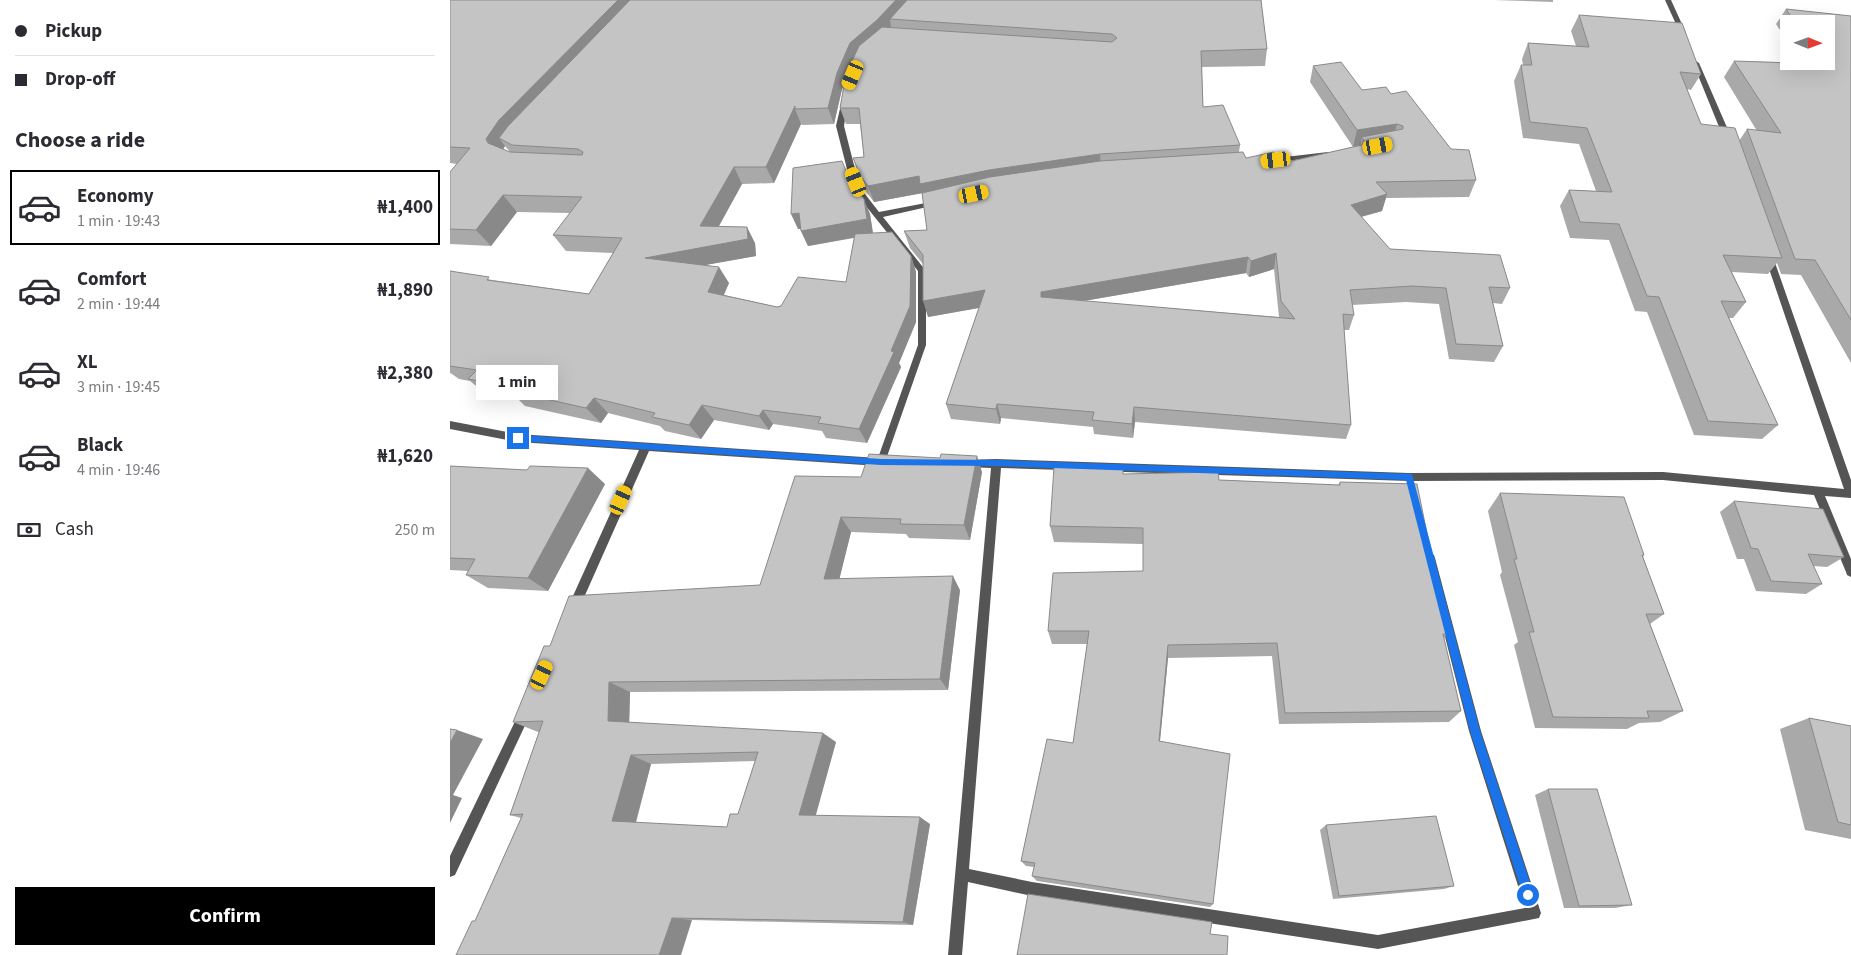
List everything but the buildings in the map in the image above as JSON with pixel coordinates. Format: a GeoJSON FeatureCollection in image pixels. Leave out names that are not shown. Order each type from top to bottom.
{"type":"FeatureCollection","features":[{"type":"Feature","properties":{"kind":"street"},"geometry":{"type":"LineString","coordinates":[[1668,0],[1688,44]]}},
{"type":"Feature","properties":{"kind":"street"},"geometry":{"type":"LineString","coordinates":[[1692,54],[1730,143]]}},
{"type":"Feature","properties":{"kind":"street"},"geometry":{"type":"LineString","coordinates":[[450,425],[518,438],[644,448],[885,462],[922,345],[922,271],[861,195],[850,169],[840,126],[847,90]]}},
{"type":"Feature","properties":{"kind":"street"},"geometry":{"type":"LineString","coordinates":[[1260,162],[1337,153]]}},
{"type":"Feature","properties":{"kind":"street"},"geometry":{"type":"LineString","coordinates":[[878,215],[945,200]]}},
{"type":"Feature","properties":{"kind":"street"},"geometry":{"type":"LineString","coordinates":[[957,463],[996,463],[1410,482],[1613,475],[1663,476],[1851,494],[1765,245]]}},
{"type":"Feature","properties":{"kind":"street"},"geometry":{"type":"LineString","coordinates":[[567,621],[644,448]]}},
{"type":"Feature","properties":{"kind":"street"},"geometry":{"type":"LineString","coordinates":[[955,955],[996,463]]}},
{"type":"Feature","properties":{"kind":"street"},"geometry":{"type":"LineString","coordinates":[[1818,491],[1851,572]]}},
{"type":"Feature","properties":{"kind":"street"},"geometry":{"type":"LineString","coordinates":[[962,874],[1032,888],[1378,942],[1534,913],[1475,731],[1426,543]]}},
{"type":"Feature","properties":{"kind":"street"},"geometry":{"type":"LineString","coordinates":[[450,870],[530,702]]}},
{"type":"Feature","properties":{"kind":"route"},"geometry":{"type":"LineString","coordinates":[[518,438],[644,448],[881,462],[996,463],[1409,477],[1475,731],[1528,895]]}}]}
